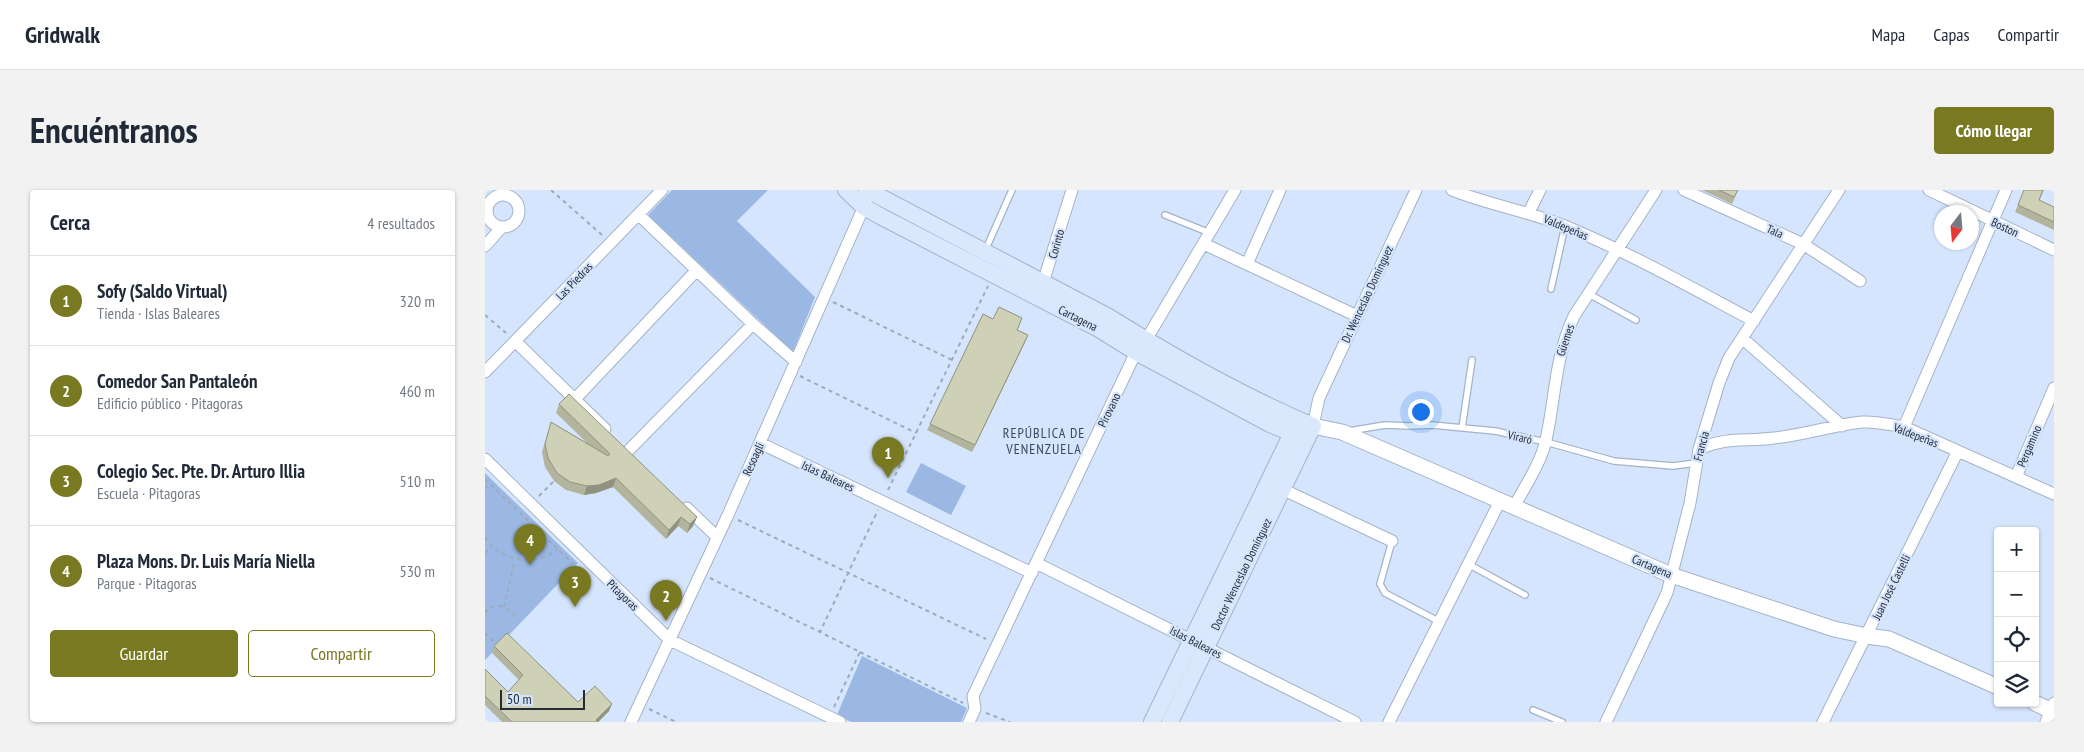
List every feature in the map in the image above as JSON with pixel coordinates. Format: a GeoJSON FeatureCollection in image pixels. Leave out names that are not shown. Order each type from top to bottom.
{"type":"FeatureCollection","features":[{"type":"Feature","properties":{"kind":"main road","name":"Cartagena"},"geometry":{"type":"LineString","coordinates":[[846,190],[867,197],[984,253],[1041,290]]}},
{"type":"Feature","properties":{"kind":"main road","name":"Cartagena"},"geometry":{"type":"LineString","coordinates":[[867,197],[993,275],[1041,290],[1107,316],[1141,346],[1301,426]]}},
{"type":"Feature","properties":{"kind":"main road","name":"Doctor Wenceslao Domínguez"},"geometry":{"type":"LineString","coordinates":[[1152,722],[1199,644],[1282,489],[1301,426]]}},
{"type":"Feature","properties":{"kind":"main road","name":"Doctor Wenceslao Domínguez"},"geometry":{"type":"LineString","coordinates":[[1170,722],[1199,644],[1301,426]]}},
{"type":"Feature","properties":{"kind":"street","name":"Las Piedras"},"geometry":{"type":"LineString","coordinates":[[485,372],[662,190]]}},
{"type":"Feature","properties":{"kind":"street","name":"Corinto"},"geometry":{"type":"LineString","coordinates":[[1041,290],[1071,190]]}},
{"type":"Feature","properties":{"kind":"street","name":"Pirovano"},"geometry":{"type":"LineString","coordinates":[[969,722],[975,709],[973,696],[1141,346],[1235,190]]}},
{"type":"Feature","properties":{"kind":"street"},"geometry":{"type":"LineString","coordinates":[[1247,264],[1280,190]]}},
{"type":"Feature","properties":{"kind":"street","name":"Dr. Wenceslao Domínguez"},"geometry":{"type":"LineString","coordinates":[[1301,426],[1319,398],[1416,190]]}},
{"type":"Feature","properties":{"kind":"street","name":"Valdepeñas"},"geometry":{"type":"LineString","coordinates":[[1452,190],[1490,203],[1529,212],[1565,226],[1618,250],[1754,321]]}},
{"type":"Feature","properties":{"kind":"street"},"geometry":{"type":"LineString","coordinates":[[1529,212],[1541,190]]}},
{"type":"Feature","properties":{"kind":"street","name":"Güemes"},"geometry":{"type":"LineString","coordinates":[[1389,722],[1468,564],[1546,442],[1558,360],[1564,338],[1574,316],[1656,190]]}},
{"type":"Feature","properties":{"kind":"street","name":"Tala"},"geometry":{"type":"LineString","coordinates":[[1684,190],[1803,244],[1860,281]]}},
{"type":"Feature","properties":{"kind":"street","name":"Francia"},"geometry":{"type":"LineString","coordinates":[[1607,722],[1667,593],[1690,503],[1699,449],[1719,383],[1729,358],[1839,190]]}},
{"type":"Feature","properties":{"kind":"street","name":"Boston"},"geometry":{"type":"LineString","coordinates":[[1929,190],[2054,250]]}},
{"type":"Feature","properties":{"kind":"street"},"geometry":{"type":"LineString","coordinates":[[1904,428],[2005,190]]}},
{"type":"Feature","properties":{"kind":"street","name":"Resoagli"},"geometry":{"type":"LineString","coordinates":[[631,722],[728,515],[867,197]]}},
{"type":"Feature","properties":{"kind":"street"},"geometry":{"type":"LineString","coordinates":[[639,215],[753,324],[793,367]]}},
{"type":"Feature","properties":{"kind":"street"},"geometry":{"type":"LineString","coordinates":[[485,246],[502,227]]}},
{"type":"Feature","properties":{"kind":"street"},"geometry":{"type":"LineString","coordinates":[[1203,244],[1357,316]]}},
{"type":"Feature","properties":{"kind":"street"},"geometry":{"type":"LineString","coordinates":[[575,399],[696,271]]}},
{"type":"Feature","properties":{"kind":"street"},"geometry":{"type":"LineString","coordinates":[[515,341],[625,448],[753,324]]}},
{"type":"Feature","properties":{"kind":"street"},"geometry":{"type":"LineString","coordinates":[[1742,338],[1842,426]]}},
{"type":"Feature","properties":{"kind":"street","name":"Pergamino"},"geometry":{"type":"LineString","coordinates":[[2015,476],[2054,388]]}},
{"type":"Feature","properties":{"kind":"street","name":"Valdepeñas"},"geometry":{"type":"LineString","coordinates":[[1842,426],[1862,422],[1882,423],[1904,428],[2054,494]]}},
{"type":"Feature","properties":{"kind":"street","name":"Cartagena"},"geometry":{"type":"LineString","coordinates":[[1301,426],[1343,432],[1671,575],[1834,629],[1889,639],[1994,685]]}},
{"type":"Feature","properties":{"kind":"street"},"geometry":{"type":"LineString","coordinates":[[1699,449],[1725,440],[1771,439],[1842,426]]}},
{"type":"Feature","properties":{"kind":"street","name":"Islas Baleares"},"geometry":{"type":"LineString","coordinates":[[760,443],[883,501],[1199,644],[1355,722]]}},
{"type":"Feature","properties":{"kind":"street","name":"Juan José Castelli"},"geometry":{"type":"LineString","coordinates":[[1823,722],[1958,451]]}},
{"type":"Feature","properties":{"kind":"street","name":"Pitagoras"},"geometry":{"type":"LineString","coordinates":[[485,459],[670,640],[835,719]]}},
{"type":"Feature","properties":{"kind":"street"},"geometry":{"type":"LineString","coordinates":[[1282,489],[1392,540]]}},
{"type":"Feature","properties":{"kind":"street"},"geometry":{"type":"LineString","coordinates":[[676,497],[717,537]]}},
{"type":"Feature","properties":{"kind":"street"},"geometry":{"type":"LineString","coordinates":[[2039,705],[2051,712]]}},
{"type":"Feature","properties":{"kind":"lane"},"geometry":{"type":"LineString","coordinates":[[984,253],[1012,190]]}},
{"type":"Feature","properties":{"kind":"lane"},"geometry":{"type":"LineString","coordinates":[[1165,215],[1210,233]]}},
{"type":"Feature","properties":{"kind":"lane"},"geometry":{"type":"LineString","coordinates":[[1551,289],[1565,226]]}},
{"type":"Feature","properties":{"kind":"lane"},"geometry":{"type":"LineString","coordinates":[[1589,294],[1636,320]]}},
{"type":"Feature","properties":{"kind":"lane"},"geometry":{"type":"LineString","coordinates":[[1462,428],[1472,360]]}},
{"type":"Feature","properties":{"kind":"lane","name":"Viraró"},"geometry":{"type":"LineString","coordinates":[[1343,432],[1385,425],[1409,426],[1432,424],[1495,431],[1546,442],[1614,462],[1673,466],[1696,463]]}},
{"type":"Feature","properties":{"kind":"lane"},"geometry":{"type":"LineString","coordinates":[[1392,540],[1380,584],[1385,592],[1438,621]]}},
{"type":"Feature","properties":{"kind":"lane"},"geometry":{"type":"LineString","coordinates":[[1468,564],[1525,595]]}},
{"type":"Feature","properties":{"kind":"lane"},"geometry":{"type":"LineString","coordinates":[[1533,710],[1562,722]]}},
{"type":"Feature","properties":{"kind":"path"},"geometry":{"type":"LineString","coordinates":[[551,190],[611,243]]}},
{"type":"Feature","properties":{"kind":"path"},"geometry":{"type":"LineString","coordinates":[[820,632],[993,275]]}},
{"type":"Feature","properties":{"kind":"path"},"geometry":{"type":"LineString","coordinates":[[824,297],[952,360]]}},
{"type":"Feature","properties":{"kind":"path"},"geometry":{"type":"LineString","coordinates":[[485,315],[515,341]]}},
{"type":"Feature","properties":{"kind":"path"},"geometry":{"type":"LineString","coordinates":[[793,367],[916,432]]}},
{"type":"Feature","properties":{"kind":"path"},"geometry":{"type":"LineString","coordinates":[[485,479],[573,564]]}},
{"type":"Feature","properties":{"kind":"path"},"geometry":{"type":"LineString","coordinates":[[531,505],[554,481]]}},
{"type":"Feature","properties":{"kind":"path"},"geometry":{"type":"LineString","coordinates":[[485,489],[489,483]]}},
{"type":"Feature","properties":{"kind":"path"},"geometry":{"type":"LineString","coordinates":[[728,515],[848,571],[997,645]]}},
{"type":"Feature","properties":{"kind":"path"},"geometry":{"type":"LineString","coordinates":[[485,536],[492,546],[505,556],[515,560],[536,560],[558,550]]}},
{"type":"Feature","properties":{"kind":"path"},"geometry":{"type":"LineString","coordinates":[[485,553],[492,546]]}},
{"type":"Feature","properties":{"kind":"path"},"geometry":{"type":"LineString","coordinates":[[504,606],[515,560]]}},
{"type":"Feature","properties":{"kind":"path"},"geometry":{"type":"LineString","coordinates":[[700,573],[975,709],[1010,722]]}},
{"type":"Feature","properties":{"kind":"path"},"geometry":{"type":"LineString","coordinates":[[485,613],[486,608],[504,606],[519,620]]}},
{"type":"Feature","properties":{"kind":"path"},"geometry":{"type":"LineString","coordinates":[[485,633],[486,638],[495,643]]}},
{"type":"Feature","properties":{"kind":"path"},"geometry":{"type":"LineString","coordinates":[[835,719],[860,652]]}},
{"type":"Feature","properties":{"kind":"path"},"geometry":{"type":"LineString","coordinates":[[640,705],[676,722]]}},
{"type":"Feature","properties":{"kind":"shaded area"},"geometry":{"type":"Polygon","coordinates":[[[672,190],[768,190],[737,221],[815,297],[793,352],[648,215],[672,190]]]}},
{"type":"Feature","properties":{"kind":"shaded area"},"geometry":{"type":"Polygon","coordinates":[[[921,463],[966,486],[951,515],[906,492],[921,463]]]}},
{"type":"Feature","properties":{"kind":"shaded area"},"geometry":{"type":"Polygon","coordinates":[[[485,473],[578,563],[485,660],[485,473]]]}},
{"type":"Feature","properties":{"kind":"shaded area"},"geometry":{"type":"Polygon","coordinates":[[[862,656],[967,708],[961,722],[851,722],[837,715],[862,656]]]}},
{"type":"Feature","properties":{"kind":"building"},"geometry":{"type":"Polygon","coordinates":[[[1719,190],[1738,190],[1734,197],[1719,190]]]}},
{"type":"Feature","properties":{"kind":"building"},"geometry":{"type":"Polygon","coordinates":[[[2024,190],[2043,190],[2039,200],[2054,207],[2054,222],[2018,205],[2024,190]]]}},
{"type":"Feature","properties":{"kind":"building"},"geometry":{"type":"Polygon","coordinates":[[[999,307],[1022,318],[1017,330],[1028,335],[975,445],[930,424],[983,314],[993,319],[999,307]]]}},
{"type":"Feature","properties":{"kind":"building"},"geometry":{"type":"Polygon","coordinates":[[[569,394],[697,517],[690,524],[681,517],[669,530],[616,478],[599,485],[587,486],[570,482],[557,473],[548,458],[545,444],[551,422],[608,456],[610,454],[559,404],[569,394]]]}},
{"type":"Feature","properties":{"kind":"building"},"geometry":{"type":"Polygon","coordinates":[[[507,633],[578,702],[595,686],[612,704],[596,720],[598,722],[512,722],[485,696],[485,669],[508,692],[523,675],[494,646],[507,633]]]}},
{"type":"Feature","properties":{"kind":"place","name":"Sofy (Saldo Virtual)"},"geometry":{"type":"Point","coordinates":[888,478]}},
{"type":"Feature","properties":{"kind":"place","name":"Plaza Mons. Dr. Luis María Niella"},"geometry":{"type":"Point","coordinates":[530,565]}},
{"type":"Feature","properties":{"kind":"place","name":"Colegio Sec. Pte. Dr. Arturo Illia"},"geometry":{"type":"Point","coordinates":[575,607]}},
{"type":"Feature","properties":{"kind":"place","name":"Comedor San Pantaleón"},"geometry":{"type":"Point","coordinates":[666,621]}},
{"type":"Feature","properties":{"kind":"district","name":"REPÚBLICA DE VENENZUELA"},"geometry":{"type":"Point","coordinates":[1044,442]}}]}
